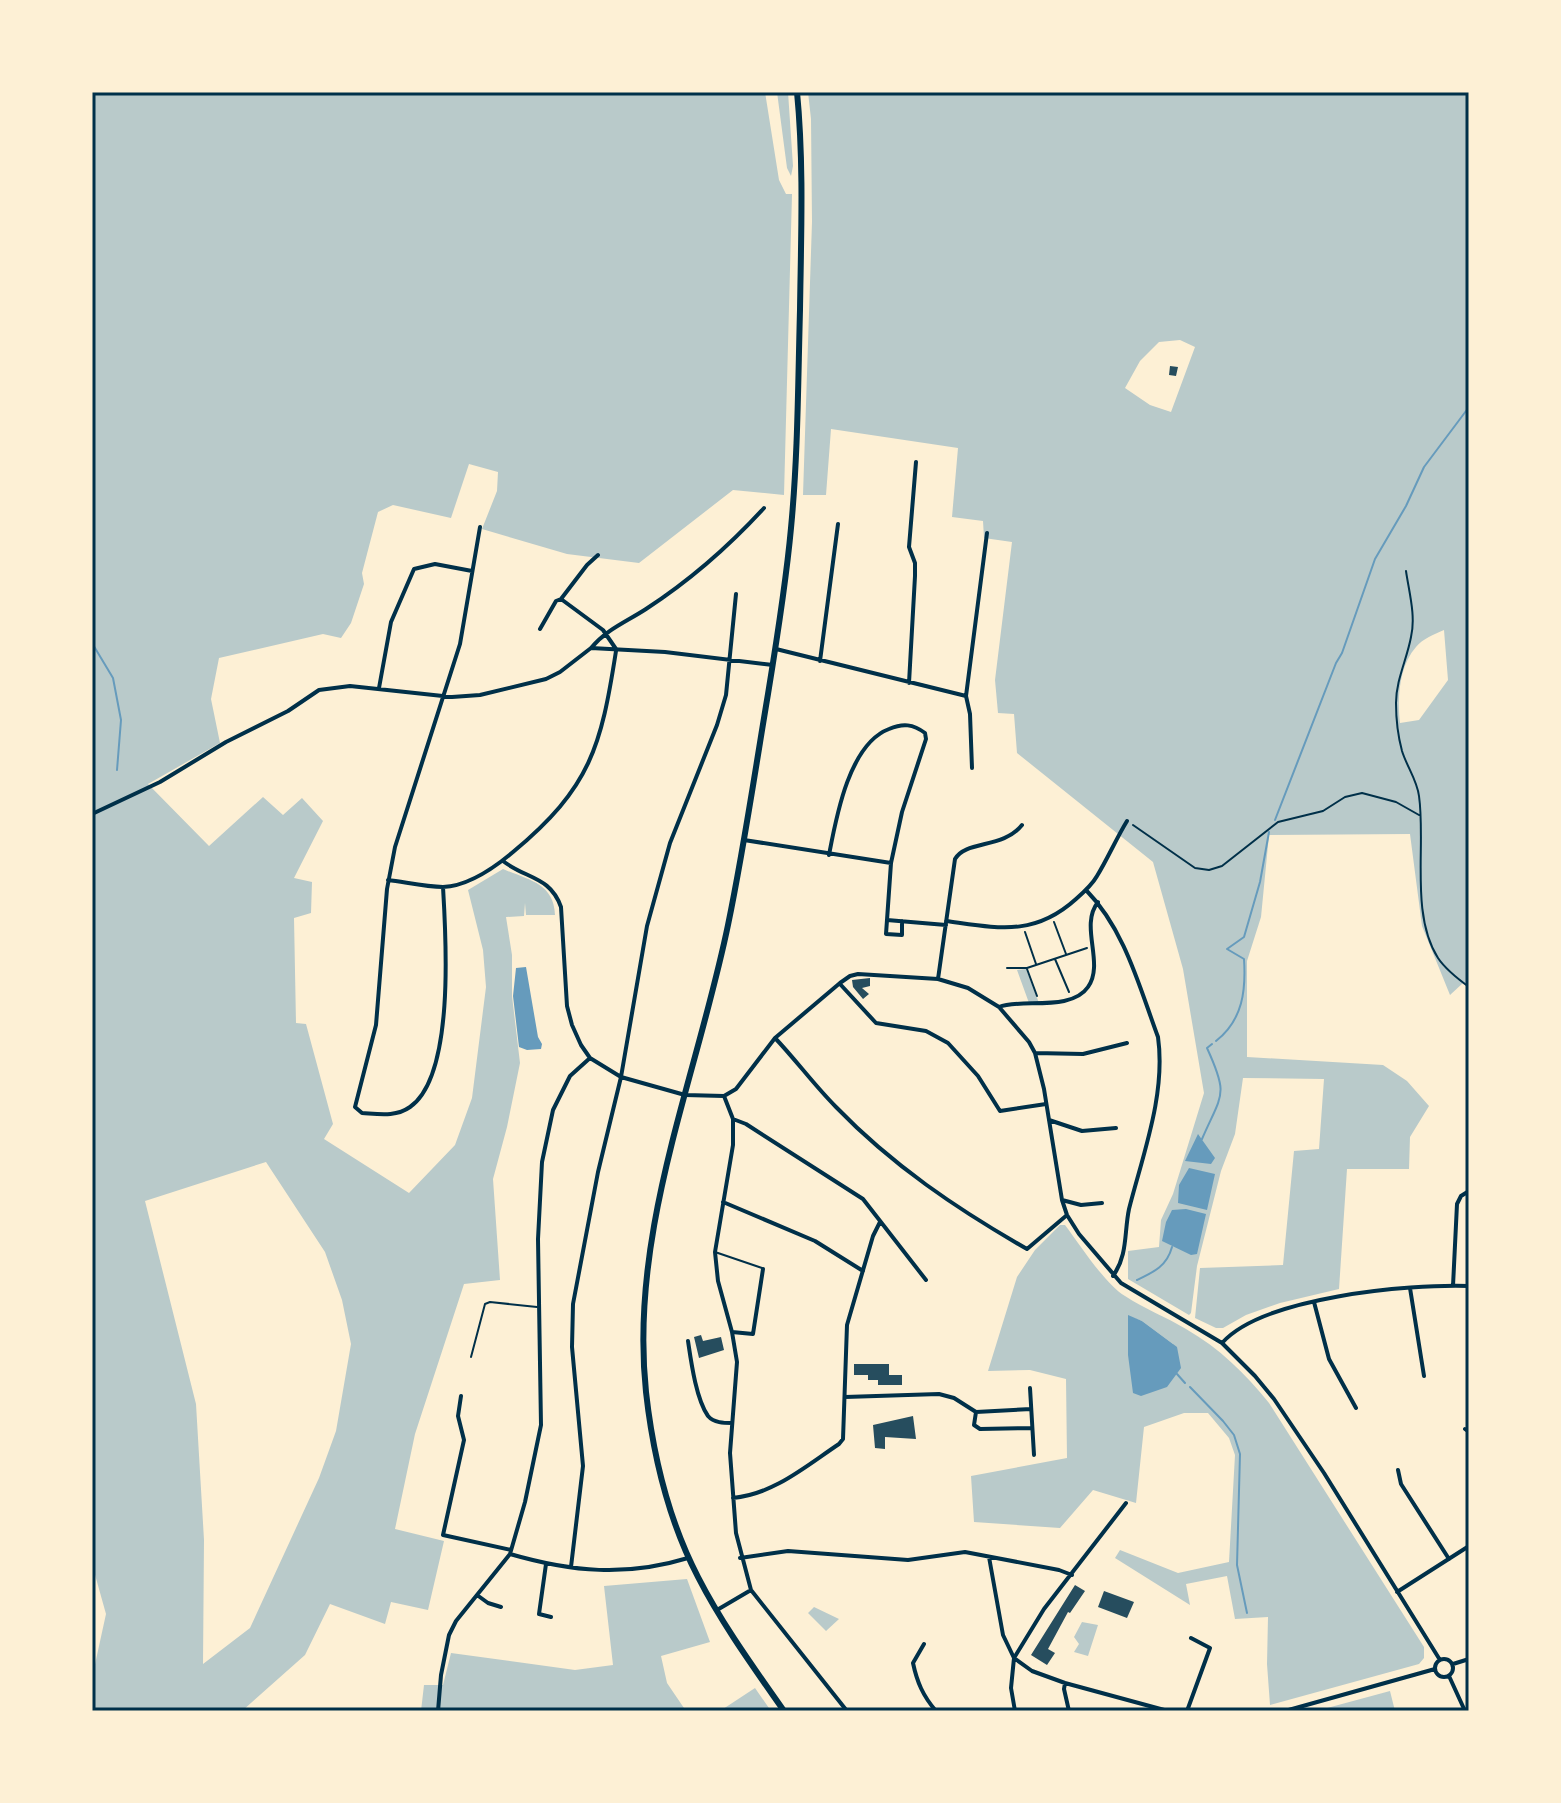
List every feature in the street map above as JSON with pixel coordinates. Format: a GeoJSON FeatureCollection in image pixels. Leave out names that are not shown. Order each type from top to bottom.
{"type":"FeatureCollection","features":[{"type":"Feature","properties":{"kind":"main road"},"geometry":{"type":"LineString","coordinates":[[784,1711],[717,1610],[689,1558],[672,1514],[651,1428],[643,1353],[643,1315],[649,1248],[716,979],[744,840],[776,649],[791,531],[797,430],[801,186],[797,92]]}},
{"type":"Feature","properties":{"kind":"street"},"geometry":{"type":"LineString","coordinates":[[909,683],[915,576],[915,563],[909,547],[916,462]]}},
{"type":"Feature","properties":{"kind":"street"},"geometry":{"type":"LineString","coordinates":[[94,813],[160,782],[226,742],[288,711],[319,690],[335,687],[379,688],[442,695],[480,695],[546,679],[591,648],[605,632],[646,609],[700,567],[742,533],[764,508]]}},
{"type":"Feature","properties":{"kind":"street"},"geometry":{"type":"LineString","coordinates":[[820,661],[838,524]]}},
{"type":"Feature","properties":{"kind":"street"},"geometry":{"type":"LineString","coordinates":[[443,887],[446,935],[443,1017],[436,1066],[420,1098],[408,1109],[395,1114],[362,1113],[355,1107],[376,1025],[388,880],[395,847],[460,644],[480,527]]}},
{"type":"Feature","properties":{"kind":"street"},"geometry":{"type":"LineString","coordinates":[[972,768],[970,714],[966,696],[987,533]]}},
{"type":"Feature","properties":{"kind":"street"},"geometry":{"type":"LineString","coordinates":[[540,629],[556,601],[598,555]]}},
{"type":"Feature","properties":{"kind":"street"},"geometry":{"type":"LineString","coordinates":[[379,688],[391,622],[414,569],[435,564],[472,571]]}},
{"type":"Feature","properties":{"kind":"street"},"geometry":{"type":"LineString","coordinates":[[571,1567],[583,1466],[572,1347],[573,1304],[598,1172],[621,1077],[647,926],[670,843],[726,695],[736,594]]}},
{"type":"Feature","properties":{"kind":"street"},"geometry":{"type":"LineString","coordinates":[[388,880],[443,887],[463,884],[503,861],[551,818],[584,775],[603,724],[616,649],[605,632],[561,599]]}},
{"type":"Feature","properties":{"kind":"street"},"geometry":{"type":"LineString","coordinates":[[591,648],[773,665]]}},
{"type":"Feature","properties":{"kind":"street"},"geometry":{"type":"LineString","coordinates":[[776,649],[966,696]]}},
{"type":"Feature","properties":{"kind":"street"},"geometry":{"type":"LineString","coordinates":[[829,855],[837,812],[866,747],[881,732],[907,724],[918,727],[925,733],[926,739],[902,812],[891,863],[886,934],[902,935],[902,921]]}},
{"type":"Feature","properties":{"kind":"street"},"geometry":{"type":"LineString","coordinates":[[887,920],[1008,929],[1052,918],[1096,878],[1127,821]]}},
{"type":"Feature","properties":{"kind":"street"},"geometry":{"type":"LineString","coordinates":[[938,979],[954,866],[959,853],[1006,838],[1022,825]]}},
{"type":"Feature","properties":{"kind":"street"},"geometry":{"type":"LineString","coordinates":[[744,840],[891,863]]}},
{"type":"Feature","properties":{"kind":"street"},"geometry":{"type":"LineString","coordinates":[[503,861],[549,885],[557,896],[561,907],[567,1006],[572,1025],[590,1058],[621,1077],[685,1095],[724,1096],[736,1089],[775,1038],[840,983],[850,976],[865,973],[938,979],[968,988],[999,1007],[1035,1053],[1062,1200],[1079,1234],[1121,1283],[1222,1343],[1248,1368],[1274,1399],[1440,1660]]}},
{"type":"Feature","properties":{"kind":"street"},"geometry":{"type":"LineString","coordinates":[[1086,890],[1098,902],[1122,942],[1159,1047],[1159,1081],[1152,1118],[1128,1214],[1124,1257],[1113,1276]]}},
{"type":"Feature","properties":{"kind":"street"},"geometry":{"type":"LineString","coordinates":[[999,1007],[1011,1002],[1040,1005],[1082,993],[1089,987],[1092,979],[1090,918],[1091,910],[1098,902]]}},
{"type":"Feature","properties":{"kind":"street"},"geometry":{"type":"LineString","coordinates":[[840,983],[876,1023],[926,1031],[948,1043],[978,1076],[1000,1111],[1046,1104]]}},
{"type":"Feature","properties":{"kind":"street"},"geometry":{"type":"LineString","coordinates":[[775,1038],[835,1107],[888,1156],[920,1183],[991,1228],[1027,1249],[1067,1215]]}},
{"type":"Feature","properties":{"kind":"street"},"geometry":{"type":"LineString","coordinates":[[1035,1053],[1083,1054],[1127,1043]]}},
{"type":"Feature","properties":{"kind":"street"},"geometry":{"type":"LineString","coordinates":[[438,1711],[449,1635],[456,1621],[511,1552],[525,1502],[541,1425],[538,1239],[546,1134],[553,1110],[570,1076],[590,1058]]}},
{"type":"Feature","properties":{"kind":"street"},"geometry":{"type":"LineString","coordinates":[[724,1096],[733,1119],[731,1167],[715,1252],[718,1281],[737,1362],[730,1453],[740,1558],[751,1590],[847,1711]]}},
{"type":"Feature","properties":{"kind":"street"},"geometry":{"type":"LineString","coordinates":[[733,1119],[746,1124],[863,1199],[926,1280]]}},
{"type":"Feature","properties":{"kind":"street"},"geometry":{"type":"LineString","coordinates":[[1049,1120],[1082,1131],[1116,1128]]}},
{"type":"Feature","properties":{"kind":"street"},"geometry":{"type":"LineString","coordinates":[[1453,1286],[1457,1204],[1461,1196],[1469,1191]]}},
{"type":"Feature","properties":{"kind":"street"},"geometry":{"type":"LineString","coordinates":[[1062,1200],[1081,1205],[1102,1203]]}},
{"type":"Feature","properties":{"kind":"street"},"geometry":{"type":"LineString","coordinates":[[723,1202],[815,1241],[863,1271]]}},
{"type":"Feature","properties":{"kind":"street"},"geometry":{"type":"LineString","coordinates":[[733,1498],[747,1497],[777,1485],[843,1439],[847,1325],[880,1222]]}},
{"type":"Feature","properties":{"kind":"street"},"geometry":{"type":"LineString","coordinates":[[732,1332],[753,1334],[763,1269]]}},
{"type":"Feature","properties":{"kind":"street"},"geometry":{"type":"LineString","coordinates":[[1222,1343],[1234,1330],[1247,1323],[1314,1302],[1410,1288],[1469,1286]]}},
{"type":"Feature","properties":{"kind":"street"},"geometry":{"type":"LineString","coordinates":[[1410,1288],[1424,1376]]}},
{"type":"Feature","properties":{"kind":"street"},"geometry":{"type":"LineString","coordinates":[[1314,1302],[1329,1359],[1356,1408]]}},
{"type":"Feature","properties":{"kind":"street"},"geometry":{"type":"LineString","coordinates":[[688,1341],[698,1390],[709,1417],[718,1422],[732,1423]]}},
{"type":"Feature","properties":{"kind":"street"},"geometry":{"type":"LineString","coordinates":[[1030,1388],[1034,1455]]}},
{"type":"Feature","properties":{"kind":"street"},"geometry":{"type":"LineString","coordinates":[[845,1397],[939,1394],[954,1398],[976,1412],[1031,1409]]}},
{"type":"Feature","properties":{"kind":"street"},"geometry":{"type":"LineString","coordinates":[[461,1396],[458,1416],[464,1440],[443,1535],[546,1564],[606,1572],[633,1571],[689,1558]]}},
{"type":"Feature","properties":{"kind":"street"},"geometry":{"type":"LineString","coordinates":[[976,1412],[974,1425],[980,1429],[1032,1428]]}},
{"type":"Feature","properties":{"kind":"street"},"geometry":{"type":"LineString","coordinates":[[1398,1470],[1401,1484],[1449,1559]]}},
{"type":"Feature","properties":{"kind":"street"},"geometry":{"type":"LineString","coordinates":[[1015,1711],[1011,1688],[1014,1658],[1044,1609],[1126,1503]]}},
{"type":"Feature","properties":{"kind":"street"},"geometry":{"type":"LineString","coordinates":[[1397,1592],[1469,1546]]}},
{"type":"Feature","properties":{"kind":"street"},"geometry":{"type":"LineString","coordinates":[[740,1558],[776,1551],[908,1560],[965,1552],[1072,1575]]}},
{"type":"Feature","properties":{"kind":"street"},"geometry":{"type":"LineString","coordinates":[[989,1556],[1003,1635],[1014,1658],[1032,1671],[1065,1683],[1168,1711]]}},
{"type":"Feature","properties":{"kind":"street"},"geometry":{"type":"LineString","coordinates":[[546,1564],[539,1614],[551,1617]]}},
{"type":"Feature","properties":{"kind":"street"},"geometry":{"type":"LineString","coordinates":[[717,1610],[751,1590]]}},
{"type":"Feature","properties":{"kind":"street"},"geometry":{"type":"LineString","coordinates":[[477,1595],[501,1607]]}},
{"type":"Feature","properties":{"kind":"street"},"geometry":{"type":"LineString","coordinates":[[1187,1711],[1210,1648],[1191,1638]]}},
{"type":"Feature","properties":{"kind":"street"},"geometry":{"type":"LineString","coordinates":[[924,1644],[913,1663],[922,1691],[936,1711]]}},
{"type":"Feature","properties":{"kind":"street"},"geometry":{"type":"LineString","coordinates":[[1453,1664],[1469,1659]]}},
{"type":"Feature","properties":{"kind":"street"},"geometry":{"type":"LineString","coordinates":[[1435,1669],[1441,1677],[1449,1676],[1453,1671],[1449,1660],[1440,1660]]}},
{"type":"Feature","properties":{"kind":"street"},"geometry":{"type":"LineString","coordinates":[[1285,1711],[1435,1669],[1440,1660]]}},
{"type":"Feature","properties":{"kind":"street"},"geometry":{"type":"LineString","coordinates":[[1449,1676],[1465,1711]]}},
{"type":"Feature","properties":{"kind":"street"},"geometry":{"type":"LineString","coordinates":[[1065,1683],[1069,1711]]}},
{"type":"Feature","properties":{"kind":"lane"},"geometry":{"type":"LineString","coordinates":[[715,1252],[763,1269]]}},
{"type":"Feature","properties":{"kind":"lane"},"geometry":{"type":"LineString","coordinates":[[471,1357],[485,1304],[538,1307]]}},
{"type":"Feature","properties":{"kind":"path"},"geometry":{"type":"LineString","coordinates":[[1406,571],[1412,635],[1396,700],[1403,753],[1417,784],[1419,861],[1431,944],[1449,971],[1469,987]]}},
{"type":"Feature","properties":{"kind":"path"},"geometry":{"type":"LineString","coordinates":[[1127,821],[1195,868],[1209,870],[1222,866],[1278,822],[1323,811],[1345,797],[1362,793],[1396,802],[1420,815]]}},
{"type":"Feature","properties":{"kind":"path"},"geometry":{"type":"LineString","coordinates":[[1052,918],[1066,955]]}},
{"type":"Feature","properties":{"kind":"path"},"geometry":{"type":"LineString","coordinates":[[1023,927],[1037,965]]}},
{"type":"Feature","properties":{"kind":"path"},"geometry":{"type":"LineString","coordinates":[[1007,968],[1027,968],[1092,946]]}},
{"type":"Feature","properties":{"kind":"path"},"geometry":{"type":"LineString","coordinates":[[1055,959],[1071,997]]}},
{"type":"Feature","properties":{"kind":"path"},"geometry":{"type":"LineString","coordinates":[[1027,968],[1040,1005]]}},
{"type":"Feature","properties":{"kind":"shaded area"},"geometry":{"type":"Polygon","coordinates":[[[92,92],[765,92],[779,180],[786,194],[792,194],[784,495],[733,490],[639,563],[567,554],[482,529],[497,491],[498,472],[469,464],[451,518],[393,505],[378,512],[362,573],[364,584],[351,623],[341,638],[323,634],[219,658],[211,699],[220,743],[148,784],[209,846],[263,797],[283,815],[302,798],[323,821],[294,878],[312,882],[311,913],[294,918],[296,1023],[306,1024],[333,1124],[324,1139],[409,1193],[455,1145],[472,1098],[486,987],[483,950],[468,890],[503,869],[538,884],[554,904],[555,915],[526,915],[525,903],[524,916],[506,917],[520,1063],[493,1179],[500,1280],[464,1284],[415,1434],[395,1529],[444,1541],[428,1610],[391,1602],[385,1624],[330,1604],[305,1655],[242,1711],[92,1711],[92,1678],[106,1614],[92,1564],[92,92]],[[266,1162],[145,1201],[196,1404],[204,1540],[203,1664],[250,1628],[319,1478],[336,1431],[351,1344],[342,1300],[325,1252],[266,1162]]]}},
{"type":"Feature","properties":{"kind":"shaded area"},"geometry":{"type":"Polygon","coordinates":[[[777,92],[788,92],[791,176],[787,168],[777,92]]]}},
{"type":"Feature","properties":{"kind":"shaded area"},"geometry":{"type":"Polygon","coordinates":[[[808,92],[1469,92],[1469,987],[1463,983],[1450,995],[1422,926],[1410,834],[1269,835],[1261,917],[1247,961],[1247,1057],[1383,1065],[1407,1081],[1429,1106],[1410,1137],[1409,1169],[1347,1169],[1339,1289],[1280,1303],[1246,1315],[1223,1328],[1195,1318],[1200,1268],[1283,1265],[1294,1151],[1319,1149],[1324,1079],[1243,1078],[1235,1134],[1221,1171],[1197,1266],[1191,1313],[1189,1315],[1128,1279],[1128,1251],[1159,1247],[1161,1220],[1173,1194],[1204,1093],[1183,969],[1153,862],[1017,753],[1014,714],[998,713],[995,680],[1012,542],[984,538],[983,521],[952,517],[958,448],[831,429],[826,495],[803,495],[812,222],[808,92]],[[1180,340],[1159,342],[1140,361],[1125,388],[1150,405],[1171,412],[1195,347],[1180,340]],[[1444,630],[1419,644],[1410,655],[1399,693],[1400,723],[1419,720],[1448,680],[1444,630]]]}},
{"type":"Feature","properties":{"kind":"shaded area"},"geometry":{"type":"Polygon","coordinates":[[[1026,969],[1039,1003],[1029,1003],[1017,970],[1026,969]]]}},
{"type":"Feature","properties":{"kind":"shaded area"},"geometry":{"type":"Polygon","coordinates":[[[1060,1225],[1065,1225],[1093,1264],[1117,1290],[1198,1336],[1251,1381],[1269,1403],[1424,1647],[1424,1658],[1419,1664],[1270,1705],[1268,1617],[1235,1619],[1227,1576],[1186,1584],[1190,1605],[1115,1558],[1120,1550],[1178,1573],[1229,1562],[1235,1455],[1229,1438],[1208,1413],[1184,1413],[1144,1427],[1136,1503],[1093,1490],[1060,1528],[974,1522],[971,1476],[1067,1458],[1066,1379],[1030,1370],[988,1371],[1017,1277],[1035,1250],[1060,1225]],[[1128,1316],[1128,1355],[1173,1344],[1142,1321],[1128,1316]]]}},
{"type":"Feature","properties":{"kind":"shaded area"},"geometry":{"type":"Polygon","coordinates":[[[687,1579],[710,1642],[661,1656],[667,1683],[686,1711],[421,1711],[424,1685],[443,1685],[451,1653],[575,1670],[613,1665],[604,1586],[687,1579]]]}},
{"type":"Feature","properties":{"kind":"shaded area"},"geometry":{"type":"Polygon","coordinates":[[[814,1607],[839,1619],[826,1631],[808,1613],[814,1607]]]}},
{"type":"Feature","properties":{"kind":"shaded area"},"geometry":{"type":"Polygon","coordinates":[[[1082,1622],[1098,1625],[1088,1656],[1074,1652],[1079,1644],[1074,1637],[1082,1622]]]}},
{"type":"Feature","properties":{"kind":"shaded area"},"geometry":{"type":"Polygon","coordinates":[[[755,1688],[771,1711],[720,1711],[755,1688]]]}},
{"type":"Feature","properties":{"kind":"shaded area"},"geometry":{"type":"Polygon","coordinates":[[[1390,1691],[1395,1711],[1316,1711],[1390,1691]]]}},
{"type":"Feature","properties":{"kind":"water"},"geometry":{"type":"Polygon","coordinates":[[[526,967],[541,1049],[519,1047],[513,996],[516,968],[526,967]]]}},
{"type":"Feature","properties":{"kind":"water"},"geometry":{"type":"Polygon","coordinates":[[[1198,1134],[1215,1158],[1211,1164],[1185,1161],[1198,1134]]]}},
{"type":"Feature","properties":{"kind":"water"},"geometry":{"type":"Polygon","coordinates":[[[1189,1168],[1215,1174],[1207,1210],[1178,1203],[1179,1185],[1189,1168]]]}},
{"type":"Feature","properties":{"kind":"water"},"geometry":{"type":"Polygon","coordinates":[[[1186,1209],[1206,1214],[1197,1254],[1191,1255],[1162,1241],[1172,1210],[1186,1209]]]}},
{"type":"Feature","properties":{"kind":"water"},"geometry":{"type":"Polygon","coordinates":[[[1128,1315],[1142,1321],[1177,1347],[1181,1368],[1167,1387],[1141,1396],[1133,1393],[1128,1355],[1128,1315]]]}},
{"type":"Feature","properties":{"kind":"building"},"geometry":{"type":"Polygon","coordinates":[[[1170,366],[1178,367],[1176,376],[1169,375],[1170,366]]]}},
{"type":"Feature","properties":{"kind":"building"},"geometry":{"type":"Polygon","coordinates":[[[870,978],[870,986],[862,988],[869,994],[863,999],[853,987],[852,980],[870,978]]]}},
{"type":"Feature","properties":{"kind":"building"},"geometry":{"type":"Polygon","coordinates":[[[701,1335],[703,1341],[721,1337],[724,1350],[699,1358],[694,1337],[701,1335]]]}},
{"type":"Feature","properties":{"kind":"building"},"geometry":{"type":"Polygon","coordinates":[[[854,1364],[889,1364],[889,1375],[902,1375],[902,1385],[878,1385],[878,1380],[868,1380],[868,1375],[854,1375],[854,1364]]]}},
{"type":"Feature","properties":{"kind":"building"},"geometry":{"type":"Polygon","coordinates":[[[913,1416],[916,1439],[885,1437],[885,1449],[875,1448],[873,1425],[913,1416]]]}},
{"type":"Feature","properties":{"kind":"building"},"geometry":{"type":"Polygon","coordinates":[[[1075,1585],[1085,1591],[1068,1612],[1048,1649],[1055,1653],[1047,1665],[1031,1655],[1075,1585]]]}},
{"type":"Feature","properties":{"kind":"building"},"geometry":{"type":"Polygon","coordinates":[[[1104,1591],[1134,1602],[1127,1618],[1098,1607],[1104,1591]]]}},
{"type":"Feature","properties":{"kind":"waterway"},"geometry":{"type":"LineString","coordinates":[[1275,820],[1342,653],[1375,559],[1406,506],[1424,467],[1469,407]]}},
{"type":"Feature","properties":{"kind":"waterway"},"geometry":{"type":"LineString","coordinates":[[92,643],[113,678],[121,720],[117,770]]}},
{"type":"Feature","properties":{"kind":"waterway"},"geometry":{"type":"LineString","coordinates":[[1216,1041],[1232,1024],[1241,1004],[1244,959],[1227,949],[1244,937],[1260,882],[1269,832]]}},
{"type":"Feature","properties":{"kind":"waterway"},"geometry":{"type":"LineString","coordinates":[[1202,1139],[1220,1094],[1218,1076],[1207,1048],[1212,1044]]}},
{"type":"Feature","properties":{"kind":"waterway"},"geometry":{"type":"LineString","coordinates":[[1137,1280],[1163,1264],[1172,1247]]}},
{"type":"Feature","properties":{"kind":"waterway"},"geometry":{"type":"LineString","coordinates":[[1177,1374],[1185,1383]]}},
{"type":"Feature","properties":{"kind":"waterway"},"geometry":{"type":"LineString","coordinates":[[1190,1387],[1234,1435],[1240,1454],[1237,1565],[1247,1613]]}}]}
